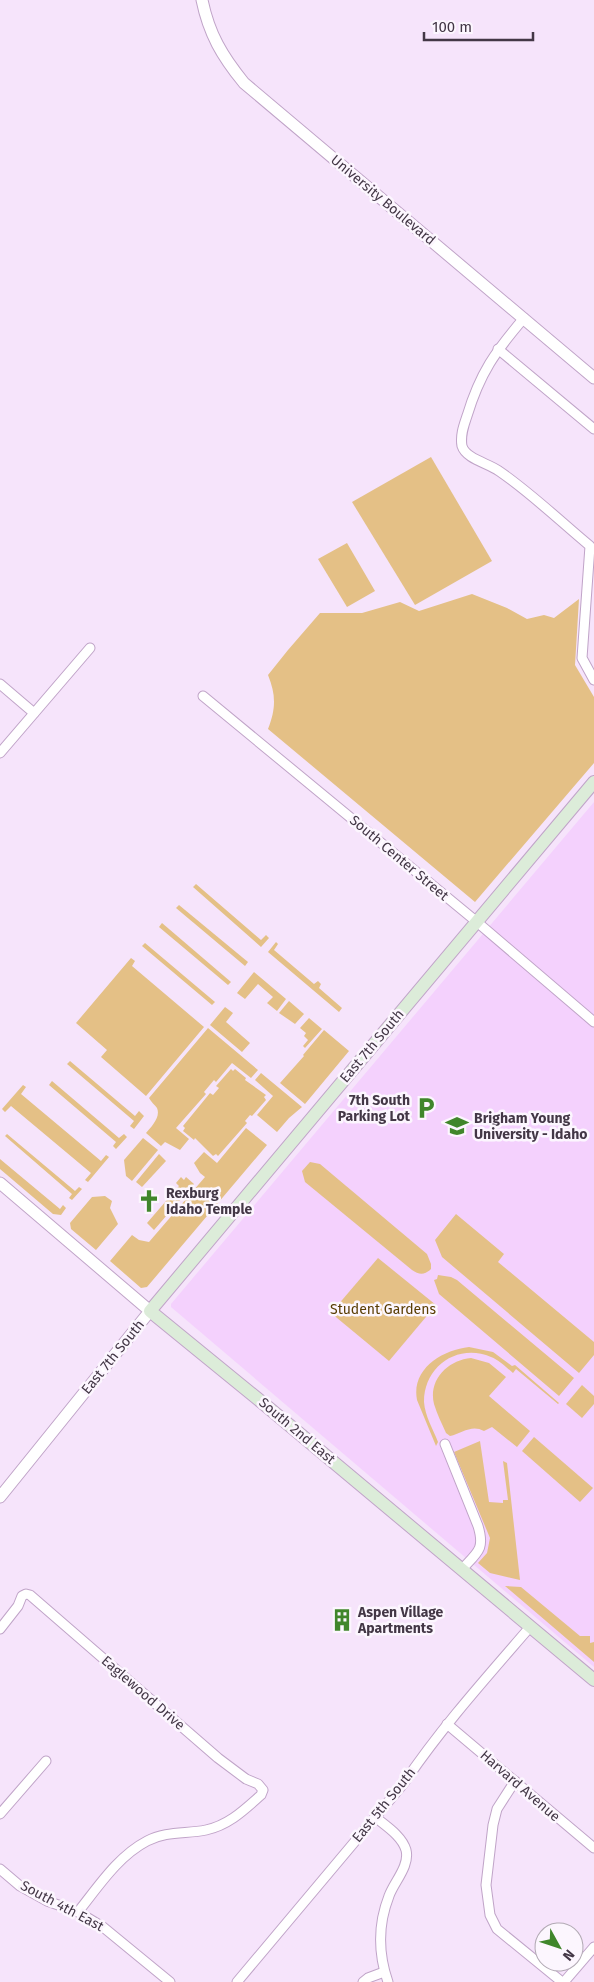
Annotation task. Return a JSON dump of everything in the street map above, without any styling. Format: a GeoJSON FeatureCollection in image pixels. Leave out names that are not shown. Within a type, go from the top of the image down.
{"type":"FeatureCollection","features":[{"type":"Feature","properties":{"kind":"main road","name":"East 7th South"},"geometry":{"type":"LineString","coordinates":[[150,1312],[359,1060],[594,782]]}},
{"type":"Feature","properties":{"kind":"main road","name":"South 2nd East"},"geometry":{"type":"LineString","coordinates":[[150,1312],[264,1404],[594,1680]]}},
{"type":"Feature","properties":{"kind":"street","name":"University Boulevard"},"geometry":{"type":"LineString","coordinates":[[202,0],[206,23],[216,43],[230,66],[244,83],[594,378]]}},
{"type":"Feature","properties":{"kind":"street"},"geometry":{"type":"LineString","coordinates":[[524,318],[498,349],[483,373],[473,395],[462,433],[462,447],[468,455],[498,470],[592,546],[582,658],[594,680]]}},
{"type":"Feature","properties":{"kind":"street"},"geometry":{"type":"LineString","coordinates":[[498,349],[594,429]]}},
{"type":"Feature","properties":{"kind":"street"},"geometry":{"type":"LineString","coordinates":[[0,754],[90,648]]}},
{"type":"Feature","properties":{"kind":"street"},"geometry":{"type":"LineString","coordinates":[[0,684],[34,713]]}},
{"type":"Feature","properties":{"kind":"street","name":"South Center Street"},"geometry":{"type":"LineString","coordinates":[[203,696],[477,922],[594,1022]]}},
{"type":"Feature","properties":{"kind":"street","name":"South 2nd East"},"geometry":{"type":"LineString","coordinates":[[0,1183],[150,1312]]}},
{"type":"Feature","properties":{"kind":"street","name":"East 7th South"},"geometry":{"type":"LineString","coordinates":[[0,1497],[150,1312]]}},
{"type":"Feature","properties":{"kind":"street"},"geometry":{"type":"LineString","coordinates":[[445,1444],[482,1540],[481,1547],[462,1569]]}},
{"type":"Feature","properties":{"kind":"street","name":"Eaglewood Drive"},"geometry":{"type":"LineString","coordinates":[[0,1629],[24,1595],[30,1595],[218,1758],[246,1779],[258,1784],[262,1791],[261,1795],[228,1822],[206,1830],[166,1834],[147,1841],[127,1854],[104,1878],[78,1912]]}},
{"type":"Feature","properties":{"kind":"street","name":"East 5th South"},"geometry":{"type":"LineString","coordinates":[[237,1982],[404,1783],[426,1750],[447,1724],[530,1627]]}},
{"type":"Feature","properties":{"kind":"street","name":"Harvard Avenue"},"geometry":{"type":"LineString","coordinates":[[447,1724],[594,1848]]}},
{"type":"Feature","properties":{"kind":"street"},"geometry":{"type":"LineString","coordinates":[[0,1814],[46,1761]]}},
{"type":"Feature","properties":{"kind":"street"},"geometry":{"type":"LineString","coordinates":[[515,1781],[497,1809],[493,1825],[486,1885],[490,1915],[497,1929],[563,1982],[594,1947]]}},
{"type":"Feature","properties":{"kind":"street"},"geometry":{"type":"LineString","coordinates":[[375,1817],[401,1840],[406,1852],[403,1869],[389,1895],[381,1926],[380,1944],[384,1972],[388,1982]]}},
{"type":"Feature","properties":{"kind":"street","name":"South 4th East"},"geometry":{"type":"LineString","coordinates":[[0,1869],[20,1886],[47,1901],[78,1912],[103,1927],[170,1982]]}},
{"type":"Feature","properties":{"kind":"street"},"geometry":{"type":"LineString","coordinates":[[363,1982],[384,1972]]}},
{"type":"Feature","properties":{"kind":"shaded area","name":"Brigham Young University - Idaho"},"geometry":{"type":"Polygon","coordinates":[[[594,802],[594,1667],[171,1307],[171,1304],[594,802]]]}},
{"type":"Feature","properties":{"kind":"green space"},"geometry":{"type":"Polygon","coordinates":[[[431,457],[492,561],[415,605],[352,502],[431,457]]]}},
{"type":"Feature","properties":{"kind":"green space"},"geometry":{"type":"Polygon","coordinates":[[[347,543],[375,591],[347,607],[318,559],[347,543]]]}},
{"type":"Feature","properties":{"kind":"green space"},"geometry":{"type":"Polygon","coordinates":[[[472,594],[507,608],[527,619],[544,615],[554,618],[579,599],[575,665],[594,697],[594,763],[475,902],[268,729],[273,715],[274,702],[268,675],[320,613],[362,613],[400,602],[419,611],[472,594]]]}},
{"type":"Feature","properties":{"kind":"green space"},"geometry":{"type":"Polygon","coordinates":[[[196,884],[261,940],[266,935],[269,938],[261,947],[193,887],[196,884]]]}},
{"type":"Feature","properties":{"kind":"green space"},"geometry":{"type":"Polygon","coordinates":[[[179,905],[248,962],[245,966],[176,908],[179,905]]]}},
{"type":"Feature","properties":{"kind":"green space"},"geometry":{"type":"Polygon","coordinates":[[[162,923],[231,982],[228,985],[159,927],[162,923]]]}},
{"type":"Feature","properties":{"kind":"green space"},"geometry":{"type":"Polygon","coordinates":[[[276,942],[278,944],[274,950],[314,984],[318,981],[321,984],[319,988],[342,1008],[339,1012],[268,952],[276,942]]]}},
{"type":"Feature","properties":{"kind":"green space"},"geometry":{"type":"Polygon","coordinates":[[[145,943],[215,1002],[212,1005],[142,946],[145,943]]]}},
{"type":"Feature","properties":{"kind":"green space"},"geometry":{"type":"Polygon","coordinates":[[[131,958],[135,961],[132,966],[204,1027],[146,1096],[101,1057],[107,1050],[76,1023],[131,958]]]}},
{"type":"Feature","properties":{"kind":"green space"},"geometry":{"type":"Polygon","coordinates":[[[254,972],[286,999],[277,1011],[267,1003],[273,997],[258,984],[245,999],[237,993],[254,972]]]}},
{"type":"Feature","properties":{"kind":"green space"},"geometry":{"type":"Polygon","coordinates":[[[289,1001],[304,1014],[295,1024],[279,1013],[289,1001]]]}},
{"type":"Feature","properties":{"kind":"green space"},"geometry":{"type":"Polygon","coordinates":[[[225,1007],[233,1013],[226,1022],[250,1043],[242,1052],[210,1025],[225,1007]]]}},
{"type":"Feature","properties":{"kind":"green space"},"geometry":{"type":"Polygon","coordinates":[[[309,1018],[322,1029],[305,1048],[303,1046],[308,1040],[304,1036],[306,1033],[300,1028],[309,1018]]]}},
{"type":"Feature","properties":{"kind":"green space"},"geometry":{"type":"Polygon","coordinates":[[[208,1028],[258,1070],[251,1078],[232,1063],[216,1082],[214,1080],[204,1092],[206,1094],[176,1128],[189,1139],[180,1150],[165,1142],[161,1146],[146,1133],[158,1115],[157,1108],[149,1098],[208,1028]]]}},
{"type":"Feature","properties":{"kind":"green space"},"geometry":{"type":"Polygon","coordinates":[[[324,1030],[349,1051],[305,1104],[280,1083],[324,1030]]]}},
{"type":"Feature","properties":{"kind":"green space"},"geometry":{"type":"Polygon","coordinates":[[[70,1061],[135,1116],[139,1111],[144,1116],[134,1129],[130,1126],[134,1121],[67,1064],[70,1061]]]}},
{"type":"Feature","properties":{"kind":"green space"},"geometry":{"type":"Polygon","coordinates":[[[231,1069],[233,1071],[235,1069],[246,1078],[245,1080],[266,1095],[264,1097],[266,1100],[252,1116],[250,1115],[245,1121],[247,1123],[218,1156],[216,1154],[213,1156],[195,1138],[194,1140],[183,1131],[185,1128],[183,1126],[210,1093],[213,1095],[219,1088],[216,1086],[231,1069]]]}},
{"type":"Feature","properties":{"kind":"green space"},"geometry":{"type":"Polygon","coordinates":[[[261,1073],[302,1107],[277,1132],[257,1115],[273,1096],[255,1080],[261,1073]]]}},
{"type":"Feature","properties":{"kind":"green space"},"geometry":{"type":"Polygon","coordinates":[[[52,1081],[119,1138],[124,1134],[127,1137],[116,1149],[113,1146],[116,1142],[49,1085],[52,1081]]]}},
{"type":"Feature","properties":{"kind":"green space"},"geometry":{"type":"Polygon","coordinates":[[[23,1085],[26,1087],[21,1094],[101,1161],[106,1155],[109,1157],[88,1182],[85,1180],[91,1173],[11,1106],[5,1112],[2,1109],[23,1085]]]}},
{"type":"Feature","properties":{"kind":"green space"},"geometry":{"type":"Polygon","coordinates":[[[246,1128],[267,1145],[147,1287],[141,1288],[110,1261],[132,1235],[139,1240],[149,1242],[205,1177],[194,1163],[204,1152],[217,1163],[246,1128]]]}},
{"type":"Feature","properties":{"kind":"green space"},"geometry":{"type":"Polygon","coordinates":[[[7,1134],[75,1191],[79,1187],[82,1189],[72,1200],[69,1198],[72,1194],[5,1136],[7,1134]]]}},
{"type":"Feature","properties":{"kind":"green space"},"geometry":{"type":"Polygon","coordinates":[[[143,1138],[158,1150],[132,1181],[126,1176],[124,1160],[143,1138]]]}},
{"type":"Feature","properties":{"kind":"green space"},"geometry":{"type":"Polygon","coordinates":[[[159,1154],[166,1161],[142,1187],[136,1182],[159,1154]]]}},
{"type":"Feature","properties":{"kind":"green space"},"geometry":{"type":"Polygon","coordinates":[[[0,1159],[60,1209],[63,1205],[66,1208],[61,1215],[53,1214],[0,1169],[0,1159]]]}},
{"type":"Feature","properties":{"kind":"green space"},"geometry":{"type":"Polygon","coordinates":[[[310,1162],[320,1164],[427,1254],[431,1269],[422,1274],[412,1270],[305,1182],[302,1171],[310,1162]]]}},
{"type":"Feature","properties":{"kind":"green space"},"geometry":{"type":"Polygon","coordinates":[[[181,1177],[184,1180],[186,1177],[194,1184],[154,1230],[147,1223],[179,1186],[176,1183],[181,1177]]]}},
{"type":"Feature","properties":{"kind":"green space"},"geometry":{"type":"Polygon","coordinates":[[[105,1196],[112,1201],[110,1208],[118,1224],[96,1250],[71,1229],[70,1223],[92,1197],[105,1196]]]}},
{"type":"Feature","properties":{"kind":"green space"},"geometry":{"type":"Polygon","coordinates":[[[456,1214],[504,1254],[498,1262],[594,1342],[594,1355],[579,1373],[442,1257],[435,1240],[456,1214]]]}},
{"type":"Feature","properties":{"kind":"green space","name":"Student Gardens"},"geometry":{"type":"Polygon","coordinates":[[[378,1258],[436,1305],[389,1361],[331,1313],[378,1258]]]}},
{"type":"Feature","properties":{"kind":"green space"},"geometry":{"type":"Polygon","coordinates":[[[438,1275],[457,1280],[574,1378],[559,1396],[439,1294],[434,1280],[437,1279],[438,1275]]]}},
{"type":"Feature","properties":{"kind":"green space"},"geometry":{"type":"Polygon","coordinates":[[[469,1347],[493,1352],[512,1366],[515,1365],[559,1403],[516,1369],[513,1373],[494,1358],[479,1353],[455,1356],[436,1368],[426,1389],[424,1402],[438,1442],[436,1446],[417,1400],[416,1389],[419,1379],[424,1370],[439,1357],[449,1352],[469,1347]]]}},
{"type":"Feature","properties":{"kind":"green space"},"geometry":{"type":"Polygon","coordinates":[[[471,1358],[489,1363],[506,1377],[489,1396],[530,1431],[517,1447],[492,1427],[484,1431],[475,1428],[450,1436],[446,1433],[434,1404],[434,1387],[437,1379],[448,1367],[471,1358]]]}},
{"type":"Feature","properties":{"kind":"green space"},"geometry":{"type":"Polygon","coordinates":[[[582,1385],[594,1396],[594,1404],[582,1418],[566,1404],[582,1385]]]}},
{"type":"Feature","properties":{"kind":"green space"},"geometry":{"type":"Polygon","coordinates":[[[534,1437],[593,1488],[580,1502],[522,1451],[534,1437]]]}},
{"type":"Feature","properties":{"kind":"green space"},"geometry":{"type":"Polygon","coordinates":[[[480,1441],[489,1502],[503,1503],[503,1500],[508,1500],[503,1461],[507,1463],[520,1580],[490,1573],[478,1563],[487,1553],[490,1538],[454,1452],[480,1441]]]}},
{"type":"Feature","properties":{"kind":"green space"},"geometry":{"type":"Polygon","coordinates":[[[505,1586],[521,1587],[580,1636],[590,1636],[590,1643],[594,1642],[594,1662],[505,1586]]]}},
{"type":"Feature","properties":{"kind":"place","name":"7th South Parking Lot"},"geometry":{"type":"Point","coordinates":[426,1108]}},
{"type":"Feature","properties":{"kind":"place","name":"Brigham Young University - Idaho"},"geometry":{"type":"Point","coordinates":[457,1126]}},
{"type":"Feature","properties":{"kind":"place","name":"Rexburg Idaho Temple"},"geometry":{"type":"Point","coordinates":[149,1201]}},
{"type":"Feature","properties":{"kind":"place","name":"Aspen Village Apartments"},"geometry":{"type":"Point","coordinates":[342,1620]}}]}
